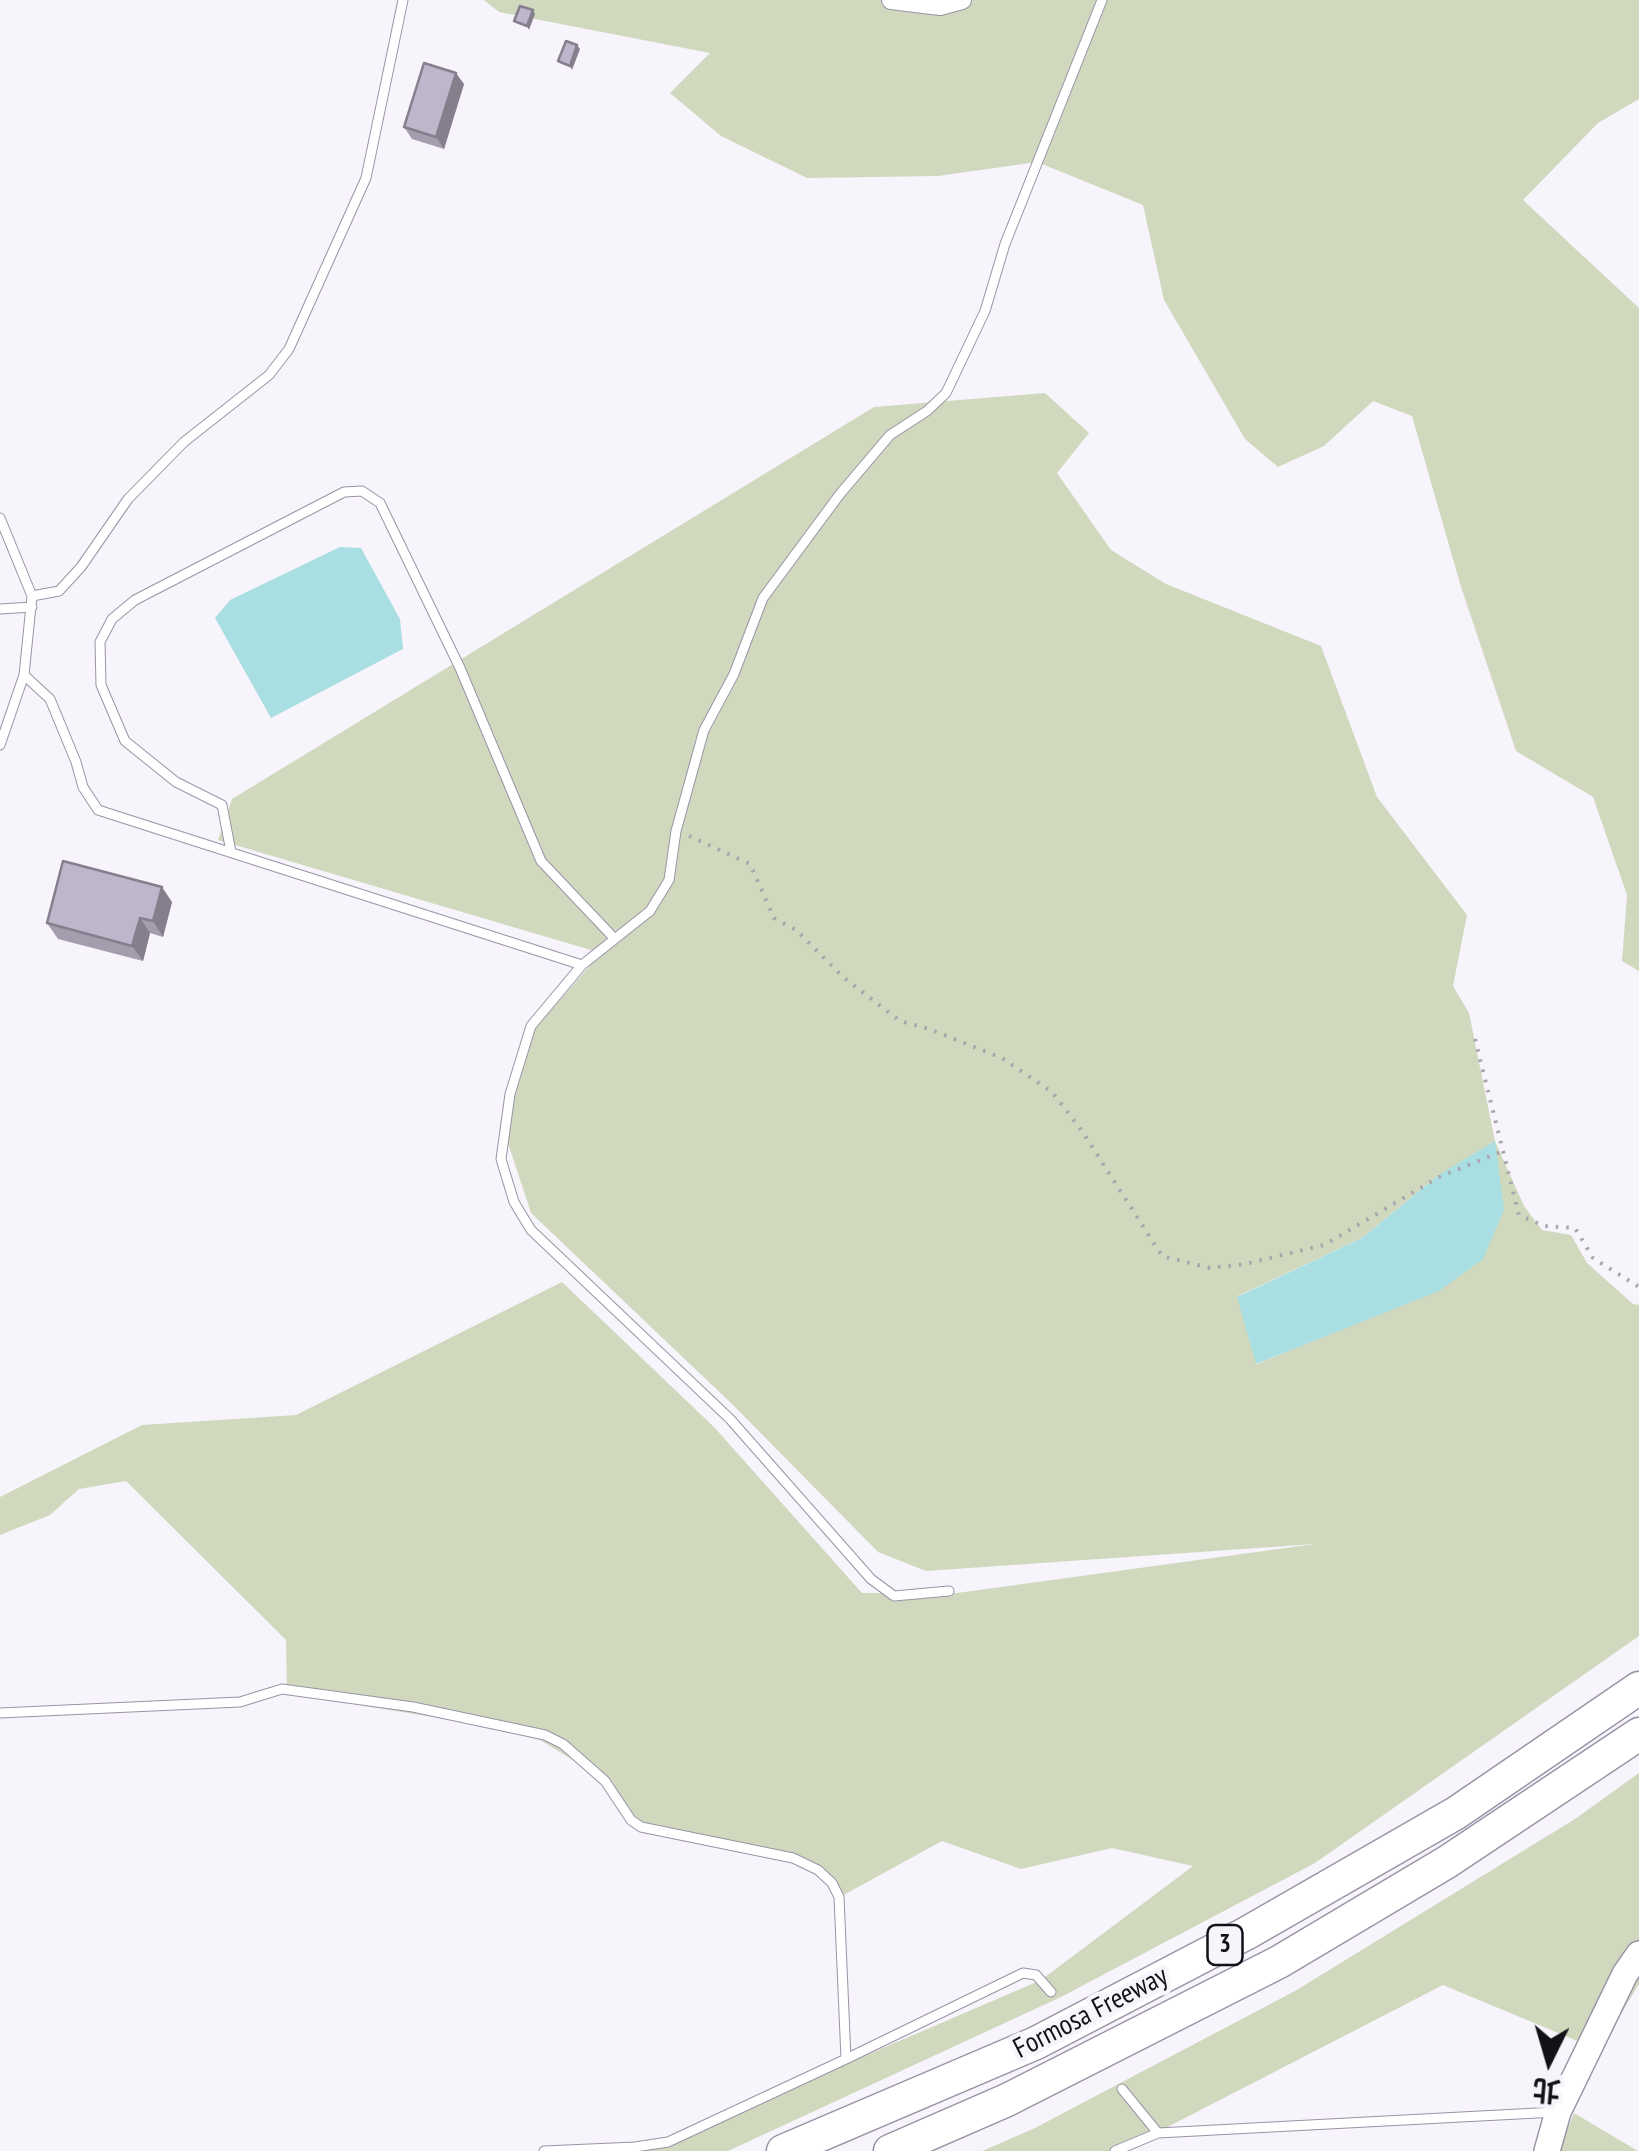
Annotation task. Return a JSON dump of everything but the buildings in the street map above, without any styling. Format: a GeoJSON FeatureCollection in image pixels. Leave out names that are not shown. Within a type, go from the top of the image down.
{"type":"FeatureCollection","features":[{"type":"Feature","properties":{"kind":"highway","name":"Formosa Freeway"},"geometry":{"type":"LineString","coordinates":[[783,2151],[1036,2043],[1247,1933],[1456,1813],[1639,1688]]}},
{"type":"Feature","properties":{"kind":"highway","name":"Formosa Freeway"},"geometry":{"type":"LineString","coordinates":[[890,2151],[1007,2100],[1279,1962],[1447,1862],[1639,1734]]}},
{"type":"Feature","properties":{"kind":"main road"},"geometry":{"type":"LineString","coordinates":[[1547,2151],[1558,2112],[1624,1974],[1639,1954]]}},
{"type":"Feature","properties":{"kind":"street"},"geometry":{"type":"LineString","coordinates":[[891,0],[940,6],[962,0]]}},
{"type":"Feature","properties":{"kind":"lane"},"geometry":{"type":"LineString","coordinates":[[0,609],[59,591],[82,567],[128,499],[184,442],[269,374],[289,350],[366,178],[402,0]]}},
{"type":"Feature","properties":{"kind":"lane"},"geometry":{"type":"LineString","coordinates":[[949,1591],[894,1596],[872,1579],[730,1419],[531,1230],[514,1202],[501,1159],[510,1094],[531,1026],[582,965],[650,911],[669,880],[676,830],[704,730],[734,674],[763,598],[840,494],[890,436],[946,393],[985,311],[1005,244],[1102,0]]}},
{"type":"Feature","properties":{"kind":"lane"},"geometry":{"type":"LineString","coordinates":[[230,852],[222,806],[176,782],[125,741],[101,686],[100,642],[112,618],[135,600],[344,492],[362,491],[380,503],[460,668],[541,861],[613,937]]}},
{"type":"Feature","properties":{"kind":"lane"},"geometry":{"type":"LineString","coordinates":[[0,518],[32,602],[24,675],[0,745]]}},
{"type":"Feature","properties":{"kind":"lane"},"geometry":{"type":"LineString","coordinates":[[24,675],[50,699],[83,787],[98,810],[582,965]]}},
{"type":"Feature","properties":{"kind":"lane"},"geometry":{"type":"LineString","coordinates":[[0,1713],[240,1702],[282,1689],[413,1707],[544,1735],[562,1744],[605,1781],[631,1820],[641,1827],[793,1858],[818,1870],[832,1883],[839,1897],[846,2059]]}},
{"type":"Feature","properties":{"kind":"lane"},"geometry":{"type":"LineString","coordinates":[[544,2151],[668,2142],[1023,1973],[1036,1975],[1051,1992]]}},
{"type":"Feature","properties":{"kind":"lane"},"geometry":{"type":"LineString","coordinates":[[1122,2089],[1158,2132]]}},
{"type":"Feature","properties":{"kind":"lane"},"geometry":{"type":"LineString","coordinates":[[1115,2151],[1158,2132],[1558,2112]]}},
{"type":"Feature","properties":{"kind":"path"},"geometry":{"type":"LineString","coordinates":[[676,830],[750,864],[774,918],[796,930],[843,977],[900,1021],[1002,1058],[1052,1092],[1162,1256],[1210,1268],[1245,1264],[1324,1245],[1440,1177],[1503,1151]]}},
{"type":"Feature","properties":{"kind":"path"},"geometry":{"type":"LineString","coordinates":[[1475,1040],[1519,1215],[1544,1226],[1574,1228],[1592,1258],[1639,1287]]}},
{"type":"Feature","properties":{"kind":"green space"},"geometry":{"type":"Polygon","coordinates":[[[484,0],[1639,0],[1639,99],[1598,123],[1523,200],[1639,308],[1639,971],[1622,961],[1627,895],[1593,797],[1516,751],[1461,587],[1412,416],[1373,401],[1324,446],[1278,467],[1245,439],[1164,300],[1143,205],[1037,162],[938,176],[807,178],[721,136],[670,93],[710,53],[499,12],[484,0]]]}},
{"type":"Feature","properties":{"kind":"green space"},"geometry":{"type":"Polygon","coordinates":[[[1045,393],[1089,433],[1057,473],[1111,550],[1166,584],[1321,646],[1377,797],[1467,915],[1453,986],[1469,1013],[1495,1141],[1524,1206],[1542,1230],[1571,1235],[1587,1263],[1639,1305],[1639,1636],[1315,1863],[1061,1997],[728,2151],[644,2151],[1041,1980],[1193,1866],[1112,1848],[1021,1869],[942,1841],[840,1897],[827,1877],[803,1862],[642,1829],[588,1769],[540,1740],[493,1727],[287,1693],[286,1640],[126,1481],[79,1489],[50,1515],[0,1535],[0,1497],[142,1425],[296,1415],[562,1282],[714,1427],[862,1593],[957,1593],[1315,1544],[926,1571],[878,1552],[732,1404],[531,1213],[504,1131],[527,1038],[601,953],[218,840],[232,799],[874,407],[1045,393]],[[1440,1174],[1362,1238],[1238,1296],[1257,1364],[1373,1316],[1440,1174]]]}},
{"type":"Feature","properties":{"kind":"green space"},"geometry":{"type":"Polygon","coordinates":[[[1639,1773],[1639,1984],[1599,2050],[1443,1985],[1121,2151],[982,2151],[1033,2129],[1295,1991],[1575,1819],[1639,1773]]]}},
{"type":"Feature","properties":{"kind":"green space"},"geometry":{"type":"Polygon","coordinates":[[[1574,2113],[1638,2151],[1558,2151],[1574,2113]]]}},
{"type":"Feature","properties":{"kind":"water"},"geometry":{"type":"Polygon","coordinates":[[[340,547],[361,548],[400,619],[403,649],[271,718],[215,618],[230,600],[340,547]]]}},
{"type":"Feature","properties":{"kind":"water"},"geometry":{"type":"Polygon","coordinates":[[[1495,1141],[1504,1210],[1483,1259],[1439,1291],[1256,1364],[1237,1297],[1362,1238],[1440,1174],[1495,1141]]]}}]}
